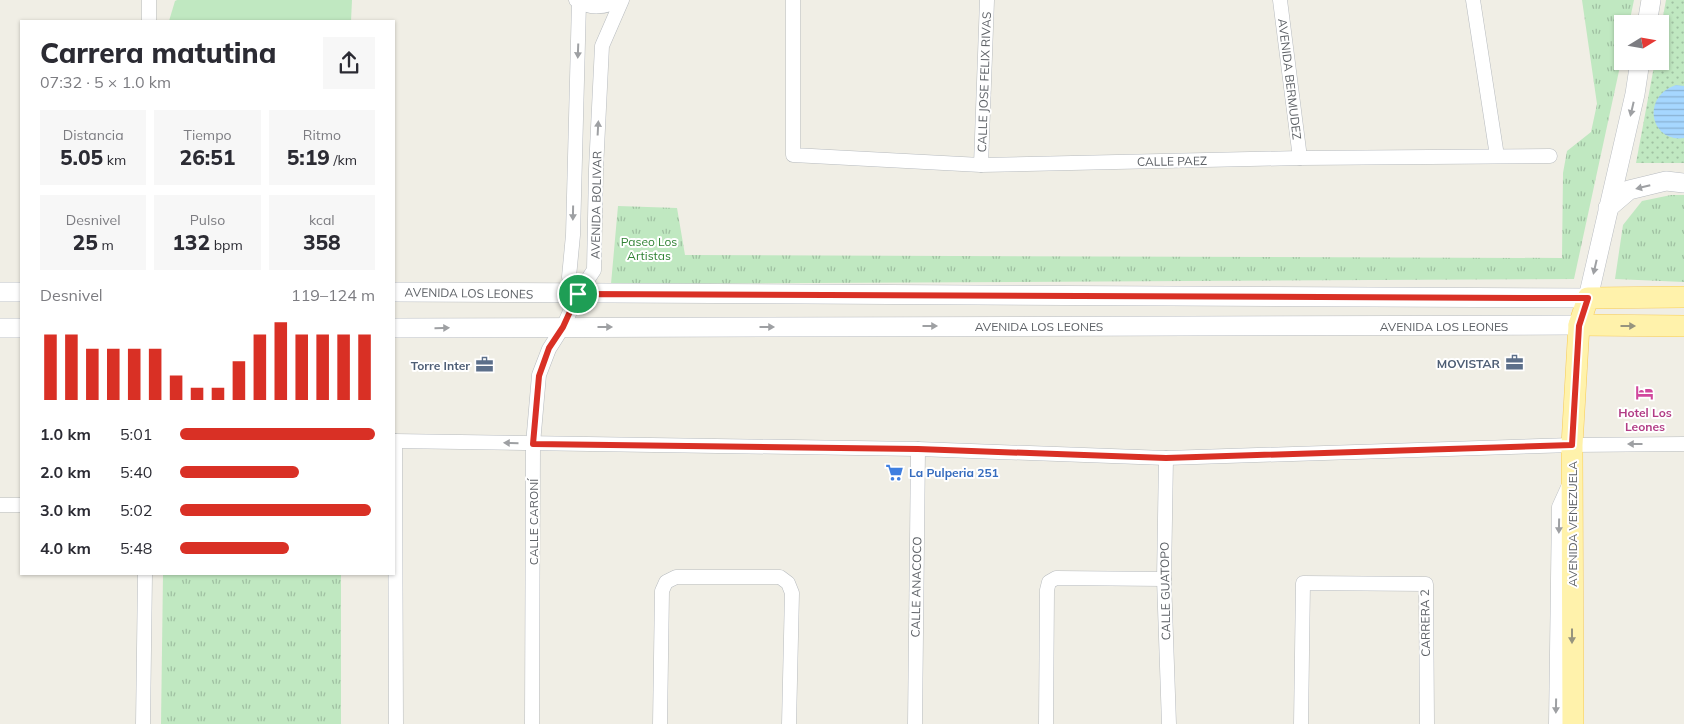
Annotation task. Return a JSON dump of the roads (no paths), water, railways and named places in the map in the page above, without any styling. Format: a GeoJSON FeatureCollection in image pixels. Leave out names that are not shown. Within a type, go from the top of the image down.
{"type":"FeatureCollection","features":[{"type":"Feature","properties":{"kind":"main road","name":"AVENIDA LOS LEONES"},"geometry":{"type":"LineString","coordinates":[[1588,298],[1684,296]]}},
{"type":"Feature","properties":{"kind":"main road","name":"AVENIDA VENEZUELA"},"geometry":{"type":"LineString","coordinates":[[1572,724],[1572,445],[1579,326],[1588,298]]}},
{"type":"Feature","properties":{"kind":"main road","name":"AVENIDA LOS LEONES"},"geometry":{"type":"LineString","coordinates":[[1579,326],[1684,326]]}},
{"type":"Feature","properties":{"kind":"street"},"geometry":{"type":"LineString","coordinates":[[149,0],[149,20]]}},
{"type":"Feature","properties":{"kind":"street","name":"AVENIDA BOLIVAR"},"geometry":{"type":"LineString","coordinates":[[620,0],[602,46],[596,169],[594,270],[578,294],[569,277],[572,236],[577,1],[590,6],[602,7],[620,0]]}},
{"type":"Feature","properties":{"kind":"street","name":"CALLE PAEZ"},"geometry":{"type":"LineString","coordinates":[[793,0],[794,155],[981,165],[1300,158],[1550,156]]}},
{"type":"Feature","properties":{"kind":"street","name":"CALLE JOSE FELIX RIVAS"},"geometry":{"type":"LineString","coordinates":[[981,165],[987,0]]}},
{"type":"Feature","properties":{"kind":"street","name":"AVENIDA BERMUDEZ"},"geometry":{"type":"LineString","coordinates":[[1280,0],[1300,158]]}},
{"type":"Feature","properties":{"kind":"street"},"geometry":{"type":"LineString","coordinates":[[1473,0],[1497,156]]}},
{"type":"Feature","properties":{"kind":"street"},"geometry":{"type":"LineString","coordinates":[[1648,15],[1651,0]]}},
{"type":"Feature","properties":{"kind":"street","name":"AVENIDA VENEZUELA"},"geometry":{"type":"LineString","coordinates":[[1588,298],[1635,94],[1639,70]]}},
{"type":"Feature","properties":{"kind":"street"},"geometry":{"type":"LineString","coordinates":[[1608,208],[1628,190],[1666,181],[1684,183]]}},
{"type":"Feature","properties":{"kind":"street"},"geometry":{"type":"LineString","coordinates":[[0,292],[20,292]]}},
{"type":"Feature","properties":{"kind":"street","name":"AVENIDA LOS LEONES"},"geometry":{"type":"LineString","coordinates":[[395,292],[1588,298]]}},
{"type":"Feature","properties":{"kind":"street","name":"CALLE CARONÍ"},"geometry":{"type":"LineString","coordinates":[[532,724],[533,444],[539,376],[549,348],[563,327],[578,294]]}},
{"type":"Feature","properties":{"kind":"street","name":"AVENIDA LOS LEONES"},"geometry":{"type":"LineString","coordinates":[[395,328],[1579,326]]}},
{"type":"Feature","properties":{"kind":"street"},"geometry":{"type":"LineString","coordinates":[[0,328],[20,328]]}},
{"type":"Feature","properties":{"kind":"street"},"geometry":{"type":"LineString","coordinates":[[395,441],[918,449],[1166,458],[1572,445],[1684,444]]}},
{"type":"Feature","properties":{"kind":"street","name":"CALLE ANACOCO"},"geometry":{"type":"LineString","coordinates":[[915,724],[918,449]]}},
{"type":"Feature","properties":{"kind":"street","name":"CALLE GUATOPO"},"geometry":{"type":"LineString","coordinates":[[1166,458],[1164,579],[1168,724]]}},
{"type":"Feature","properties":{"kind":"street"},"geometry":{"type":"LineString","coordinates":[[1556,724],[1559,507],[1571,480]]}},
{"type":"Feature","properties":{"kind":"street"},"geometry":{"type":"LineString","coordinates":[[0,505],[20,505]]}},
{"type":"Feature","properties":{"kind":"street"},"geometry":{"type":"LineString","coordinates":[[143,724],[145,575]]}},
{"type":"Feature","properties":{"kind":"street"},"geometry":{"type":"LineString","coordinates":[[395,575],[396,724]]}},
{"type":"Feature","properties":{"kind":"street"},"geometry":{"type":"LineString","coordinates":[[660,724],[662,591],[666,582],[676,577],[780,577],[788,583],[792,593],[789,724]]}},
{"type":"Feature","properties":{"kind":"street"},"geometry":{"type":"LineString","coordinates":[[1046,724],[1047,590],[1049,582],[1056,578],[1164,579]]}},
{"type":"Feature","properties":{"kind":"street","name":"CARRERA 2"},"geometry":{"type":"LineString","coordinates":[[1301,724],[1303,583],[1426,584],[1426,724]]}},
{"type":"Feature","properties":{"kind":"water"},"geometry":{"type":"Polygon","coordinates":[[[1676,85],[1684,86],[1684,138],[1673,138],[1664,134],[1657,127],[1654,118],[1654,108],[1657,99],[1665,91],[1676,85]]]}},
{"type":"Feature","properties":{"kind":"place","name":"MOVISTAR"},"geometry":{"type":"Point","coordinates":[1514,363]}},
{"type":"Feature","properties":{"kind":"place","name":"Torre Inter"},"geometry":{"type":"Point","coordinates":[484,365]}},
{"type":"Feature","properties":{"kind":"place","name":"Hotel Los Leones"},"geometry":{"type":"Point","coordinates":[1645,393]}},
{"type":"Feature","properties":{"kind":"place","name":"La Pulperia 251"},"geometry":{"type":"Point","coordinates":[895,472]}},
{"type":"Feature","properties":{"kind":"park label","name":"Paseo Los Artistas"},"geometry":{"type":"Point","coordinates":[649,248]}}]}
